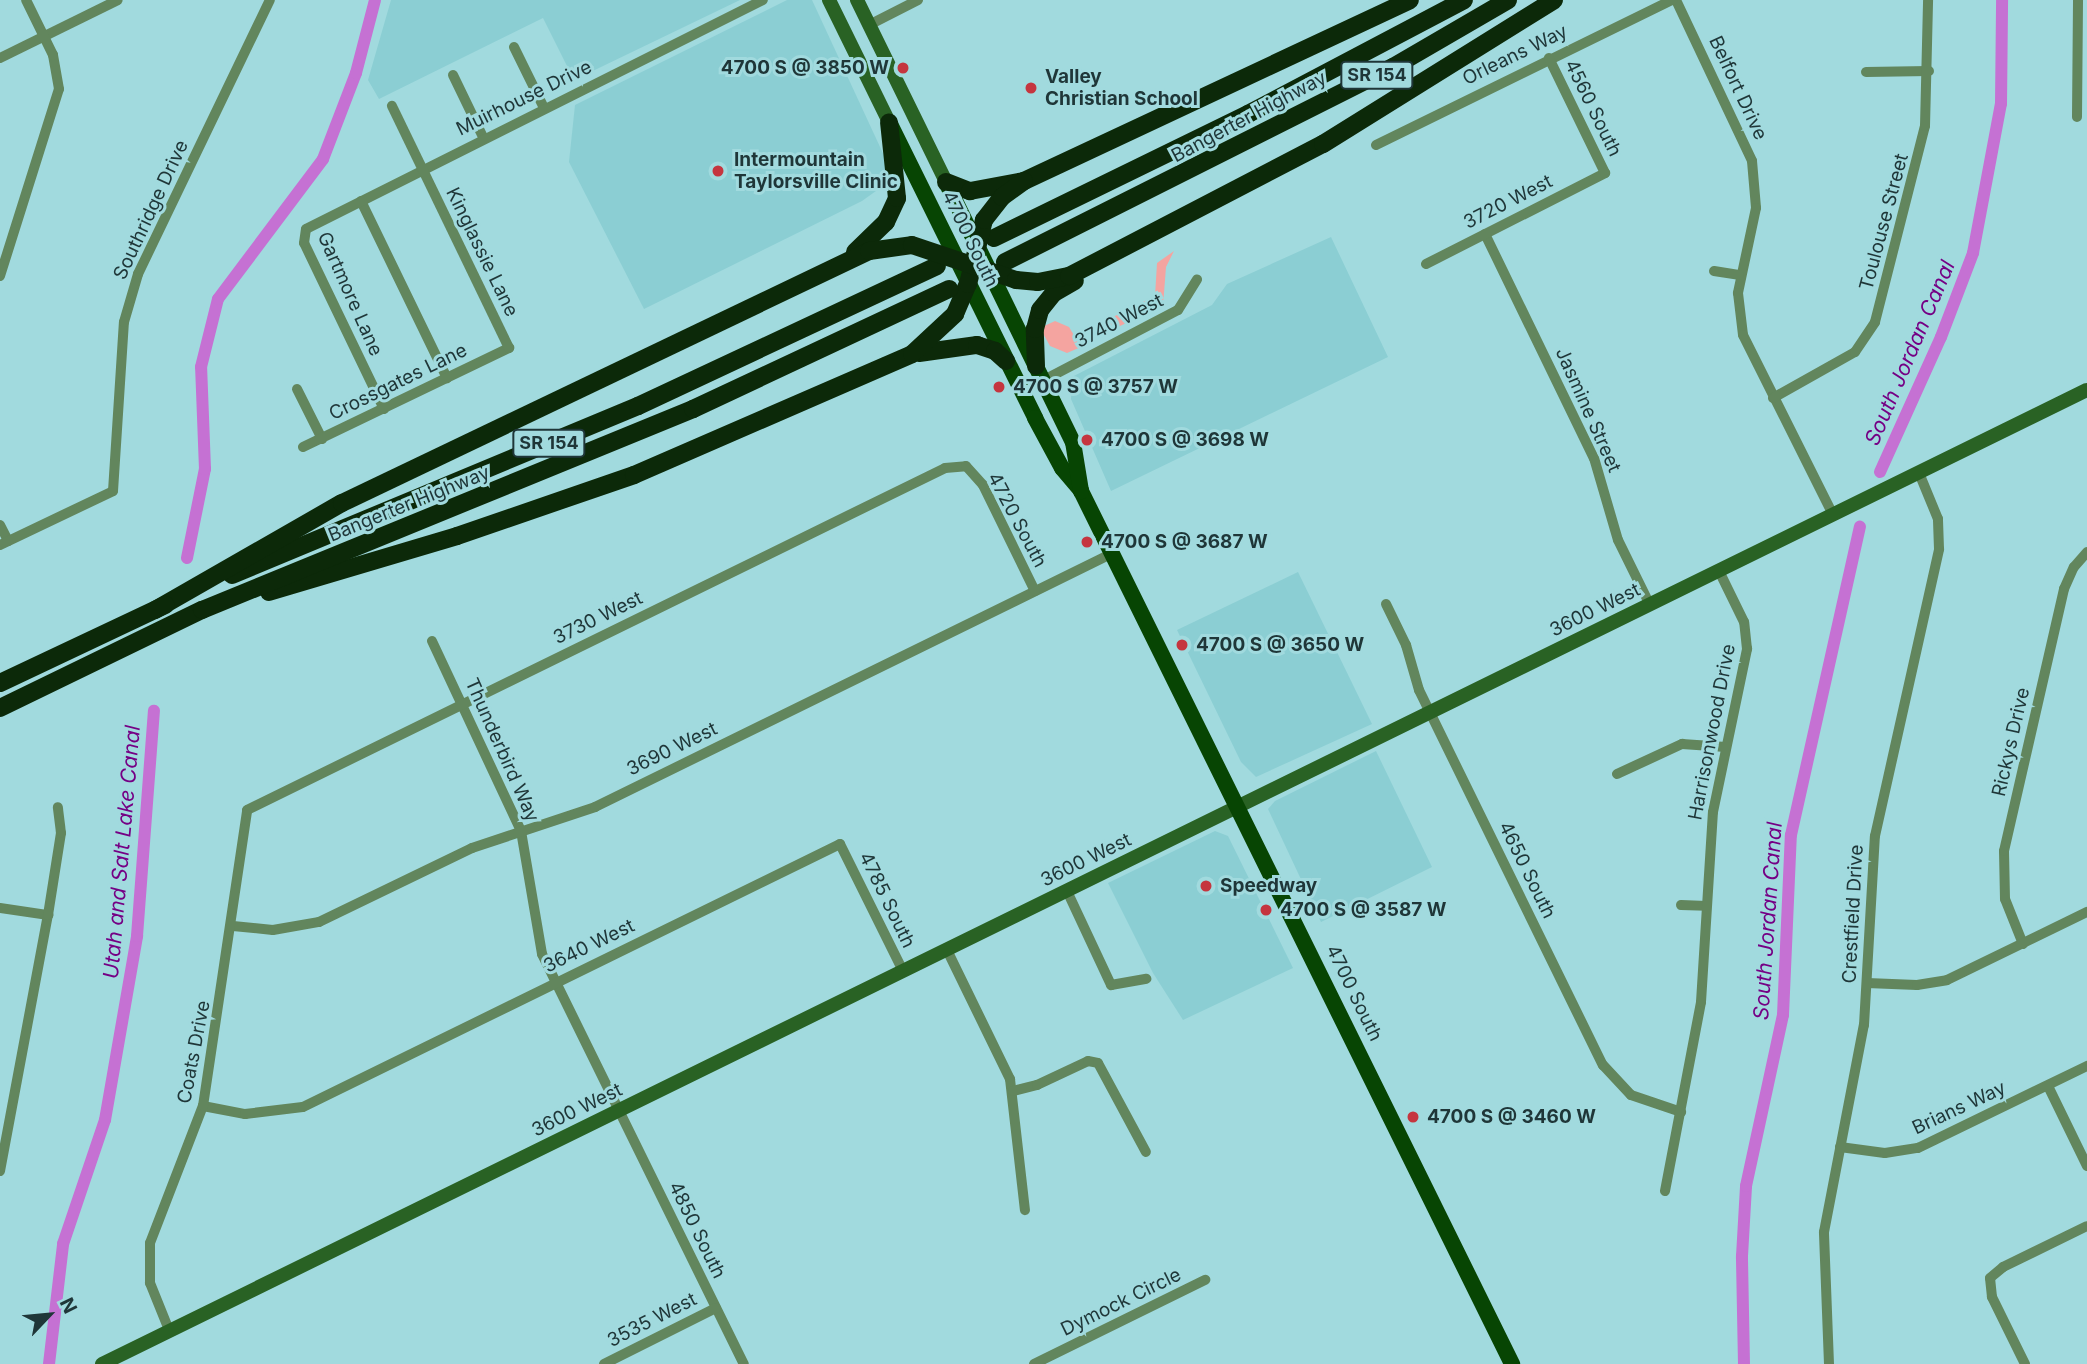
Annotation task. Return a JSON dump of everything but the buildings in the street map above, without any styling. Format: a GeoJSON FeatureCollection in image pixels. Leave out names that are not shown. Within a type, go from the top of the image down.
{"type":"FeatureCollection","features":[{"type":"Feature","properties":{"kind":"highway"},"geometry":{"type":"LineString","coordinates":[[902,359],[948,324],[968,284],[975,241],[995,204],[1024,181],[1410,0]]}},
{"type":"Feature","properties":{"kind":"highway","name":"Bangerter Highway"},"geometry":{"type":"LineString","coordinates":[[994,238],[1248,114],[1464,0]]}},
{"type":"Feature","properties":{"kind":"highway","name":"Bangerter Highway"},"geometry":{"type":"LineString","coordinates":[[997,266],[1393,67],[1508,0]]}},
{"type":"Feature","properties":{"kind":"highway"},"geometry":{"type":"LineString","coordinates":[[155,610],[342,503],[835,266],[901,244],[972,263],[997,266],[1016,280],[1049,281],[1106,258],[1334,138],[1554,0]]}},
{"type":"Feature","properties":{"kind":"highway"},"geometry":{"type":"LineString","coordinates":[[835,266],[871,239],[894,207],[897,189],[889,122]]}},
{"type":"Feature","properties":{"kind":"highway"},"geometry":{"type":"LineString","coordinates":[[946,181],[970,191],[1024,181]]}},
{"type":"Feature","properties":{"kind":"highway"},"geometry":{"type":"LineString","coordinates":[[1040,373],[1035,322],[1043,304],[1106,258]]}},
{"type":"Feature","properties":{"kind":"highway","name":"Bangerter Highway"},"geometry":{"type":"LineString","coordinates":[[0,683],[155,610],[638,406],[937,266]]}},
{"type":"Feature","properties":{"kind":"highway","name":"Bangerter Highway"},"geometry":{"type":"LineString","coordinates":[[0,708],[202,610],[693,409],[948,289]]}},
{"type":"Feature","properties":{"kind":"highway"},"geometry":{"type":"LineString","coordinates":[[202,610],[387,558],[634,475],[902,359],[945,348],[977,345],[995,351],[1006,361]]}},
{"type":"Feature","properties":{"kind":"main road","name":"4700 South"},"geometry":{"type":"LineString","coordinates":[[889,122],[1006,361],[1057,459],[1081,491],[1235,808],[1247,822],[1512,1364]]}},
{"type":"Feature","properties":{"kind":"main road","name":"4700 South"},"geometry":{"type":"LineString","coordinates":[[946,181],[975,241],[997,266],[1040,373],[1077,454],[1081,491]]}},
{"type":"Feature","properties":{"kind":"street"},"geometry":{"type":"LineString","coordinates":[[0,276],[4,243],[59,89],[59,74],[26,0]]}},
{"type":"Feature","properties":{"kind":"street"},"geometry":{"type":"LineString","coordinates":[[0,58],[118,0]]}},
{"type":"Feature","properties":{"kind":"street","name":"Southridge Drive"},"geometry":{"type":"LineString","coordinates":[[4,543],[113,491],[124,322],[138,274],[270,0]]}},
{"type":"Feature","properties":{"kind":"street","name":"Muirhouse Drive"},"geometry":{"type":"LineString","coordinates":[[303,232],[424,171],[483,137],[763,0]]}},
{"type":"Feature","properties":{"kind":"street","name":"4700 South"},"geometry":{"type":"LineString","coordinates":[[829,0],[889,122]]}},
{"type":"Feature","properties":{"kind":"street","name":"4700 South"},"geometry":{"type":"LineString","coordinates":[[857,0],[946,181]]}},
{"type":"Feature","properties":{"kind":"street"},"geometry":{"type":"LineString","coordinates":[[869,25],[918,0]]}},
{"type":"Feature","properties":{"kind":"street","name":"Orleans Way"},"geometry":{"type":"LineString","coordinates":[[1376,145],[1549,58],[1674,0]]}},
{"type":"Feature","properties":{"kind":"street","name":"Belfort Drive"},"geometry":{"type":"LineString","coordinates":[[1674,0],[1752,161],[1756,208],[1740,275],[1741,325],[1773,398],[1833,515]]}},
{"type":"Feature","properties":{"kind":"street","name":"Toulouse Street"},"geometry":{"type":"LineString","coordinates":[[1773,398],[1849,357],[1872,329],[1920,153],[1929,71],[1928,0]]}},
{"type":"Feature","properties":{"kind":"street"},"geometry":{"type":"LineString","coordinates":[[2077,117],[2078,0]]}},
{"type":"Feature","properties":{"kind":"street"},"geometry":{"type":"LineString","coordinates":[[514,47],[544,108]]}},
{"type":"Feature","properties":{"kind":"street","name":"4560 South"},"geometry":{"type":"LineString","coordinates":[[1549,58],[1605,173]]}},
{"type":"Feature","properties":{"kind":"street"},"geometry":{"type":"LineString","coordinates":[[1866,72],[1929,71]]}},
{"type":"Feature","properties":{"kind":"street"},"geometry":{"type":"LineString","coordinates":[[453,75],[483,137]]}},
{"type":"Feature","properties":{"kind":"street","name":"Kinglassie Lane"},"geometry":{"type":"LineString","coordinates":[[392,106],[509,348]]}},
{"type":"Feature","properties":{"kind":"street","name":"3720 West"},"geometry":{"type":"LineString","coordinates":[[1426,264],[1605,173]]}},
{"type":"Feature","properties":{"kind":"street"},"geometry":{"type":"LineString","coordinates":[[361,201],[447,378]]}},
{"type":"Feature","properties":{"kind":"street","name":"Gartmore Lane"},"geometry":{"type":"LineString","coordinates":[[303,232],[304,243],[384,409]]}},
{"type":"Feature","properties":{"kind":"street","name":"Jasmine Street"},"geometry":{"type":"LineString","coordinates":[[1485,233],[1594,458],[1618,541],[1650,605]]}},
{"type":"Feature","properties":{"kind":"street"},"geometry":{"type":"LineString","coordinates":[[1714,271],[1740,275]]}},
{"type":"Feature","properties":{"kind":"street","name":"3740 West"},"geometry":{"type":"LineString","coordinates":[[1040,373],[1178,310],[1189,299],[1197,280]]}},
{"type":"Feature","properties":{"kind":"street","name":"Crossgates Lane"},"geometry":{"type":"LineString","coordinates":[[303,447],[509,348]]}},
{"type":"Feature","properties":{"kind":"street"},"geometry":{"type":"LineString","coordinates":[[297,389],[322,439]]}},
{"type":"Feature","properties":{"kind":"street","name":"3600 West"},"geometry":{"type":"LineString","coordinates":[[111,1362],[169,1330],[2087,390]]}},
{"type":"Feature","properties":{"kind":"street","name":"4720 South"},"geometry":{"type":"LineString","coordinates":[[966,466],[983,485],[1035,591]]}},
{"type":"Feature","properties":{"kind":"street","name":"3730 West"},"geometry":{"type":"LineString","coordinates":[[247,810],[945,468],[966,466]]}},
{"type":"Feature","properties":{"kind":"street","name":"Crestfield Drive"},"geometry":{"type":"LineString","coordinates":[[1829,1364],[1823,1246],[1864,1025],[1878,816],[1939,549],[1938,519],[1919,473]]}},
{"type":"Feature","properties":{"kind":"street"},"geometry":{"type":"LineString","coordinates":[[0,525],[4,543]]}},
{"type":"Feature","properties":{"kind":"street","name":"Rickys Drive"},"geometry":{"type":"LineString","coordinates":[[2023,944],[2005,899],[2004,851],[2064,589],[2074,567],[2087,552]]}},
{"type":"Feature","properties":{"kind":"street","name":"3690 West"},"geometry":{"type":"LineString","coordinates":[[233,926],[273,930],[319,922],[456,855],[595,807],[1111,554]]}},
{"type":"Feature","properties":{"kind":"street","name":"Harrisonwood Drive"},"geometry":{"type":"LineString","coordinates":[[1665,1191],[1701,1002],[1712,820],[1747,640],[1740,613],[1719,571]]}},
{"type":"Feature","properties":{"kind":"street","name":"4650 South"},"geometry":{"type":"LineString","coordinates":[[1386,604],[1430,713],[1608,1074],[1640,1100],[1681,1112]]}},
{"type":"Feature","properties":{"kind":"street","name":"Thunderbird Way"},"geometry":{"type":"LineString","coordinates":[[432,641],[521,831],[535,926],[542,954],[620,1111]]}},
{"type":"Feature","properties":{"kind":"street"},"geometry":{"type":"LineString","coordinates":[[1617,774],[1689,742],[1726,747]]}},
{"type":"Feature","properties":{"kind":"street"},"geometry":{"type":"LineString","coordinates":[[0,1171],[48,915],[61,833],[58,807]]}},
{"type":"Feature","properties":{"kind":"street","name":"Coats Drive"},"geometry":{"type":"LineString","coordinates":[[169,1330],[150,1283],[150,1243],[203,1106],[233,926],[247,810]]}},
{"type":"Feature","properties":{"kind":"street","name":"3640 West"},"geometry":{"type":"LineString","coordinates":[[203,1106],[245,1114],[285,1112],[355,1081],[840,844]]}},
{"type":"Feature","properties":{"kind":"street","name":"4785 South"},"geometry":{"type":"LineString","coordinates":[[840,844],[903,971]]}},
{"type":"Feature","properties":{"kind":"street"},"geometry":{"type":"LineString","coordinates":[[1068,891],[1111,985],[1146,979]]}},
{"type":"Feature","properties":{"kind":"street"},"geometry":{"type":"LineString","coordinates":[[1681,905],[1706,906]]}},
{"type":"Feature","properties":{"kind":"street"},"geometry":{"type":"LineString","coordinates":[[0,908],[48,915]]}},
{"type":"Feature","properties":{"kind":"street"},"geometry":{"type":"LineString","coordinates":[[1867,983],[1938,982],[2087,912]]}},
{"type":"Feature","properties":{"kind":"street"},"geometry":{"type":"LineString","coordinates":[[947,950],[1013,1091],[1025,1210]]}},
{"type":"Feature","properties":{"kind":"street"},"geometry":{"type":"LineString","coordinates":[[1013,1091],[1037,1085],[1088,1061],[1098,1063],[1146,1152]]}},
{"type":"Feature","properties":{"kind":"street","name":"Brians Way"},"geometry":{"type":"LineString","coordinates":[[1840,1146],[1885,1153],[1918,1148],[2087,1066]]}},
{"type":"Feature","properties":{"kind":"street"},"geometry":{"type":"LineString","coordinates":[[2048,1086],[2087,1166]]}},
{"type":"Feature","properties":{"kind":"street","name":"4850 South"},"geometry":{"type":"LineString","coordinates":[[620,1111],[744,1364]]}},
{"type":"Feature","properties":{"kind":"street"},"geometry":{"type":"LineString","coordinates":[[2025,1364],[1992,1297],[1990,1278],[2003,1267],[2087,1226]]}},
{"type":"Feature","properties":{"kind":"street","name":"Dymock Circle"},"geometry":{"type":"LineString","coordinates":[[1034,1364],[1054,1360],[1205,1280]]}},
{"type":"Feature","properties":{"kind":"street","name":"3535 West"},"geometry":{"type":"LineString","coordinates":[[604,1364],[716,1308]]}},
{"type":"Feature","properties":{"kind":"shaded area"},"geometry":{"type":"Polygon","coordinates":[[[391,0],[740,0],[574,80],[543,18],[379,99],[368,80],[391,0]]]}},
{"type":"Feature","properties":{"kind":"shaded area"},"geometry":{"type":"Polygon","coordinates":[[[787,0],[812,0],[887,162],[883,186],[862,201],[644,309],[569,162],[575,105],[787,0]]]}},
{"type":"Feature","properties":{"kind":"shaded area"},"geometry":{"type":"Polygon","coordinates":[[[1331,237],[1388,357],[1111,491],[1071,399],[1072,377],[1212,305],[1227,284],[1331,237]]]}},
{"type":"Feature","properties":{"kind":"shaded area"},"geometry":{"type":"Polygon","coordinates":[[[1174,251],[1166,267],[1163,306],[1092,339],[1087,330],[1155,296],[1157,263],[1174,251]]]}},
{"type":"Feature","properties":{"kind":"shaded area"},"geometry":{"type":"Polygon","coordinates":[[[1055,321],[1069,327],[1081,347],[1067,353],[1050,346],[1040,328],[1055,321]]]}},
{"type":"Feature","properties":{"kind":"shaded area"},"geometry":{"type":"Polygon","coordinates":[[[1298,572],[1372,724],[1256,777],[1241,762],[1177,630],[1298,572]]]}},
{"type":"Feature","properties":{"kind":"shaded area"},"geometry":{"type":"Polygon","coordinates":[[[1376,751],[1432,867],[1321,922],[1268,809],[1275,801],[1376,751]]]}},
{"type":"Feature","properties":{"kind":"shaded area"},"geometry":{"type":"Polygon","coordinates":[[[1215,831],[1228,836],[1293,968],[1183,1020],[1153,973],[1108,883],[1215,831]]]}},
{"type":"Feature","properties":{"kind":"waterway","name":"Utah and Salt Lake Canal"},"geometry":{"type":"LineString","coordinates":[[187,558],[205,469],[201,367],[218,299],[323,159],[356,73],[375,0]]}},
{"type":"Feature","properties":{"kind":"waterway","name":"South Jordan Canal"},"geometry":{"type":"LineString","coordinates":[[1880,472],[1941,337],[1973,253],[2001,104],[2002,0]]}},
{"type":"Feature","properties":{"kind":"waterway","name":"South Jordan Canal"},"geometry":{"type":"LineString","coordinates":[[1744,1364],[1742,1256],[1746,1186],[1783,1015],[1791,835],[1860,527]]}},
{"type":"Feature","properties":{"kind":"waterway","name":"Utah and Salt Lake Canal"},"geometry":{"type":"LineString","coordinates":[[49,1364],[63,1244],[105,1120],[137,936],[154,711]]}},
{"type":"Feature","properties":{"kind":"place","name":"4700 S @ 3850 W"},"geometry":{"type":"Point","coordinates":[903,68]}},
{"type":"Feature","properties":{"kind":"place","name":"Valley Christian School"},"geometry":{"type":"Point","coordinates":[1031,88]}},
{"type":"Feature","properties":{"kind":"place","name":"Intermountain Taylorsville Clinic"},"geometry":{"type":"Point","coordinates":[718,171]}},
{"type":"Feature","properties":{"kind":"place","name":"4700 S @ 3757 W"},"geometry":{"type":"Point","coordinates":[999,387]}},
{"type":"Feature","properties":{"kind":"place","name":"4700 S @ 3698 W"},"geometry":{"type":"Point","coordinates":[1087,440]}},
{"type":"Feature","properties":{"kind":"place","name":"4700 S @ 3687 W"},"geometry":{"type":"Point","coordinates":[1087,542]}},
{"type":"Feature","properties":{"kind":"place","name":"4700 S @ 3650 W"},"geometry":{"type":"Point","coordinates":[1182,645]}},
{"type":"Feature","properties":{"kind":"place","name":"Speedway"},"geometry":{"type":"Point","coordinates":[1206,886]}},
{"type":"Feature","properties":{"kind":"place","name":"4700 S @ 3587 W"},"geometry":{"type":"Point","coordinates":[1266,910]}},
{"type":"Feature","properties":{"kind":"place","name":"4700 S @ 3460 W"},"geometry":{"type":"Point","coordinates":[1413,1117]}}]}
